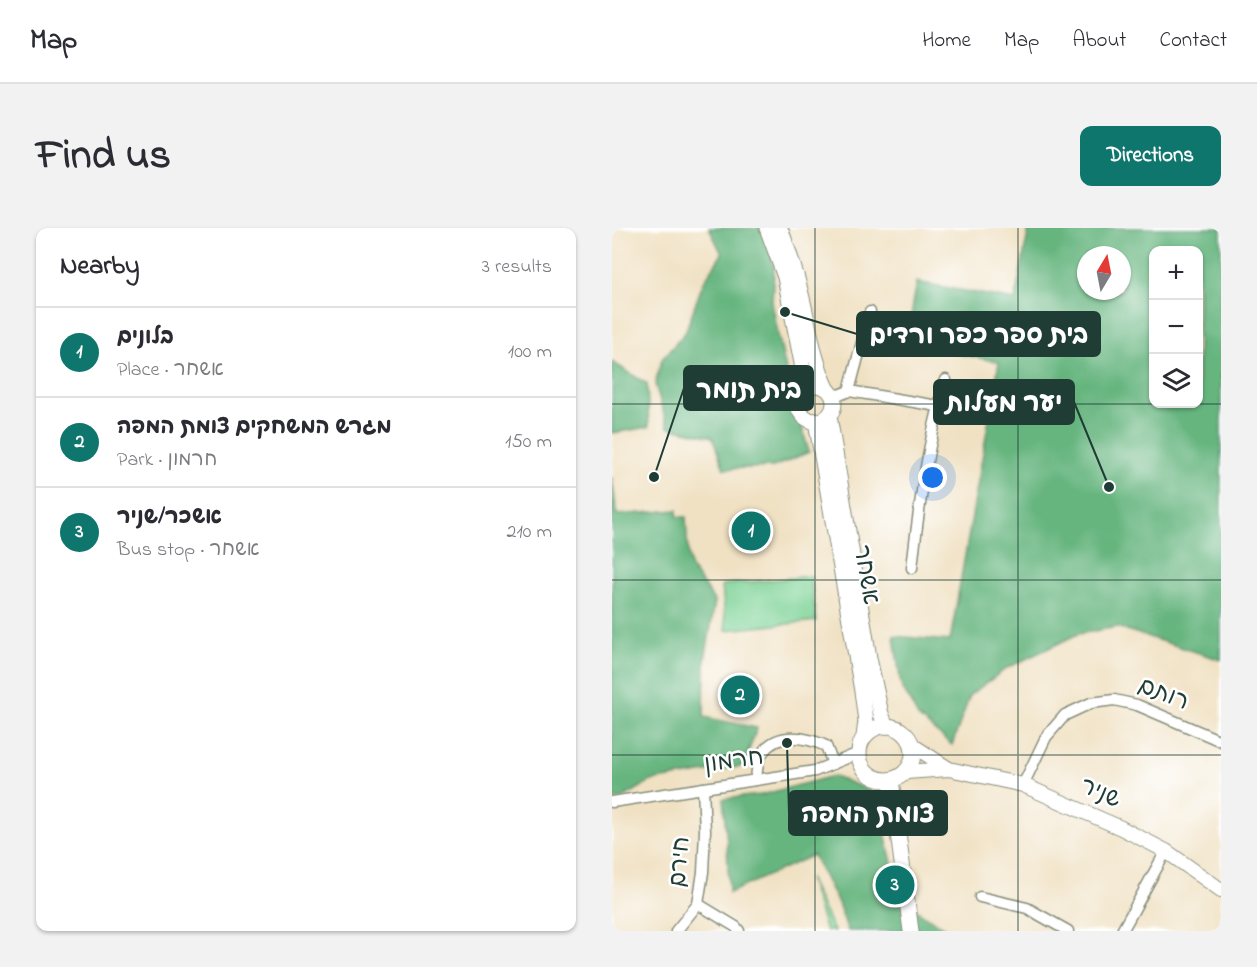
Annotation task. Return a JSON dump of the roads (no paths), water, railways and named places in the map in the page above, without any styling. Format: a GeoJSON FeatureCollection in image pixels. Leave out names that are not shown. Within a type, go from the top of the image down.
{"type":"FeatureCollection","features":[{"type":"Feature","properties":{"kind":"main road"},"geometry":{"type":"LineString","coordinates":[[767,228],[784,277],[802,363],[803,376],[797,403],[805,418],[823,419],[834,407],[820,372],[801,292],[780,228]]}},
{"type":"Feature","properties":{"kind":"main road"},"geometry":{"type":"LineString","coordinates":[[801,392],[810,385],[816,384],[830,393]]}},
{"type":"Feature","properties":{"kind":"main road","name":"אשחר"},"geometry":{"type":"LineString","coordinates":[[823,419],[869,658],[881,714],[886,726]]}},
{"type":"Feature","properties":{"kind":"main road","name":"אשחר"},"geometry":{"type":"LineString","coordinates":[[823,419],[866,721],[864,737]]}},
{"type":"Feature","properties":{"kind":"main road"},"geometry":{"type":"LineString","coordinates":[[886,726],[895,727],[908,737],[914,754],[912,763],[906,772],[891,780],[883,780],[868,774],[860,761],[859,753],[864,737],[870,731],[886,726]]}},
{"type":"Feature","properties":{"kind":"main road"},"geometry":{"type":"LineString","coordinates":[[891,780],[911,931]]}},
{"type":"Feature","properties":{"kind":"street"},"geometry":{"type":"LineString","coordinates":[[849,391],[870,312]]}},
{"type":"Feature","properties":{"kind":"street"},"geometry":{"type":"LineString","coordinates":[[912,568],[918,509],[938,406],[946,380]]}},
{"type":"Feature","properties":{"kind":"street"},"geometry":{"type":"LineString","coordinates":[[830,393],[849,391],[938,406]]}},
{"type":"Feature","properties":{"kind":"street","name":"רותם"},"geometry":{"type":"LineString","coordinates":[[1023,785],[1046,737],[1065,715],[1091,703],[1114,700],[1137,705],[1221,741]]}},
{"type":"Feature","properties":{"kind":"street"},"geometry":{"type":"LineString","coordinates":[[756,780],[762,752],[776,740],[794,737],[812,740],[826,746],[833,764]]}},
{"type":"Feature","properties":{"kind":"street","name":"שניר"},"geometry":{"type":"LineString","coordinates":[[912,745],[949,769]]}},
{"type":"Feature","properties":{"kind":"street","name":"חרמון"},"geometry":{"type":"LineString","coordinates":[[612,802],[815,771],[859,753]]}},
{"type":"Feature","properties":{"kind":"street","name":"שניר"},"geometry":{"type":"LineString","coordinates":[[906,772],[949,769],[1023,785],[1121,828],[1166,851],[1221,890]]}},
{"type":"Feature","properties":{"kind":"street","name":"חירם"},"geometry":{"type":"LineString","coordinates":[[676,931],[698,904],[703,872],[705,831],[703,788]]}},
{"type":"Feature","properties":{"kind":"street"},"geometry":{"type":"LineString","coordinates":[[1122,931],[1166,851]]}},
{"type":"Feature","properties":{"kind":"street"},"geometry":{"type":"LineString","coordinates":[[980,897],[1027,908],[1068,931]]}},
{"type":"Feature","properties":{"kind":"street"},"geometry":{"type":"LineString","coordinates":[[698,904],[739,931]]}},
{"type":"Feature","properties":{"kind":"place","name":"בית ספר כפר ורדים"},"geometry":{"type":"Point","coordinates":[785,312]}},
{"type":"Feature","properties":{"kind":"place","name":"בית תומר"},"geometry":{"type":"Point","coordinates":[654,477]}},
{"type":"Feature","properties":{"kind":"place","name":"יער מעלות"},"geometry":{"type":"Point","coordinates":[1109,487]}},
{"type":"Feature","properties":{"kind":"place","name":"בלונים"},"geometry":{"type":"Point","coordinates":[751,531]}},
{"type":"Feature","properties":{"kind":"place","name":"מגרש המשחקים צומת המפה"},"geometry":{"type":"Point","coordinates":[740,695]}},
{"type":"Feature","properties":{"kind":"place","name":"צומת המפה"},"geometry":{"type":"Point","coordinates":[787,743]}},
{"type":"Feature","properties":{"kind":"place","name":"אשכר/שניר"},"geometry":{"type":"Point","coordinates":[895,885]}}]}
